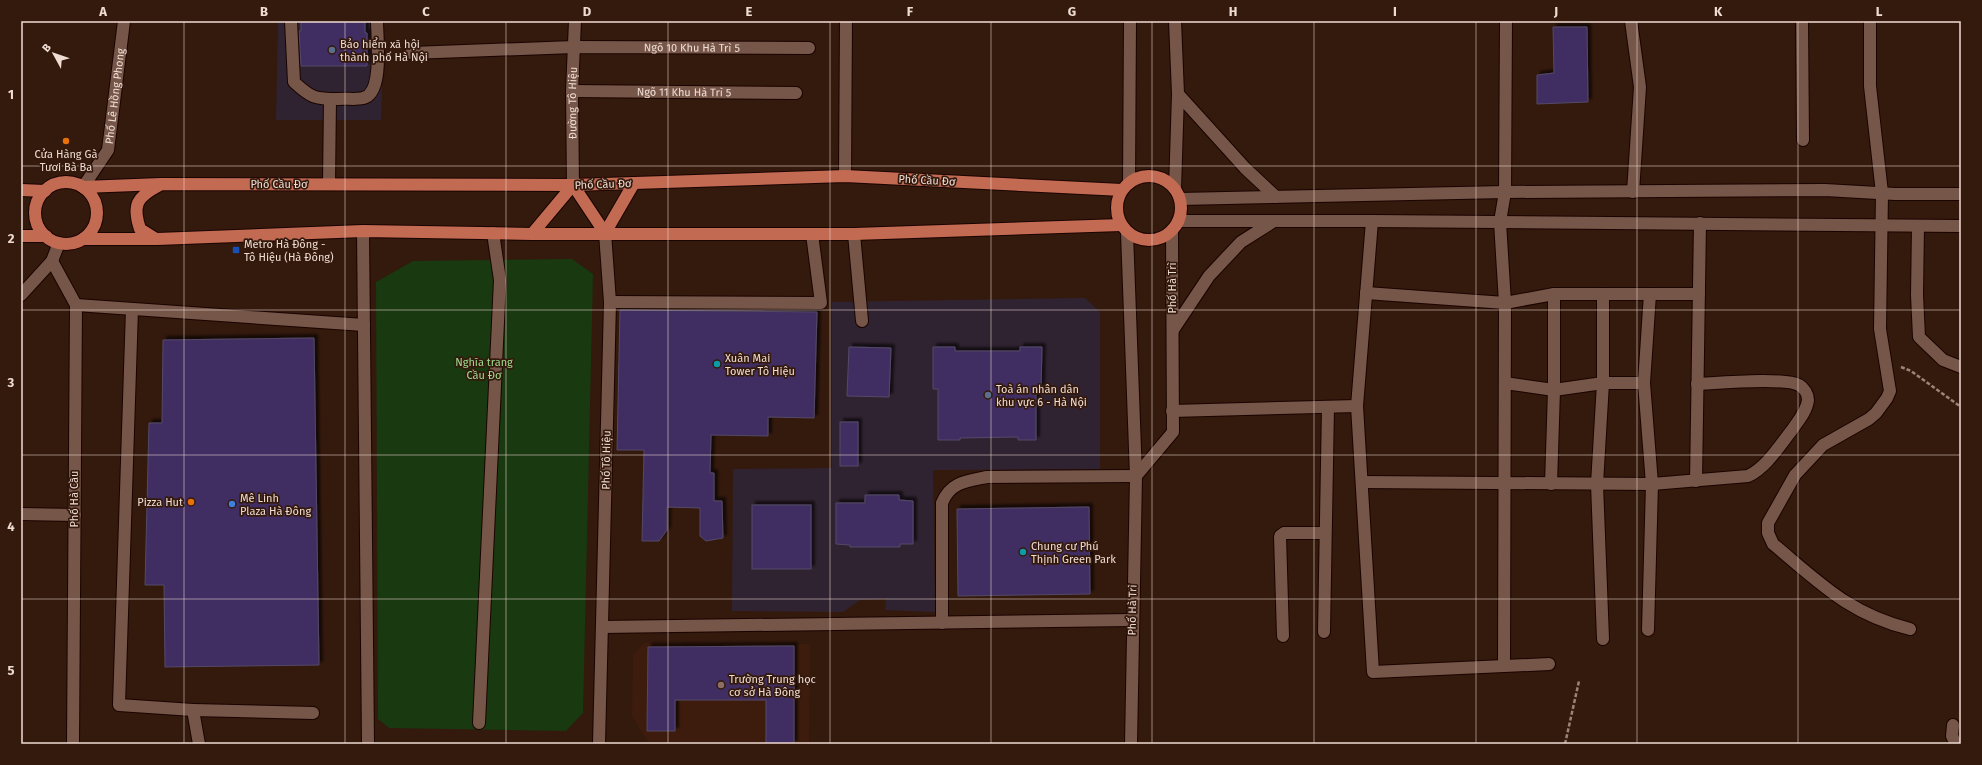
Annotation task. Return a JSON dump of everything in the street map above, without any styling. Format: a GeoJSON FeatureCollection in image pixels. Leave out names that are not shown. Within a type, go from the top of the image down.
{"type":"FeatureCollection","features":[{"type":"Feature","properties":{"kind":"main road","name":"Phố Cầu Đơ"},"geometry":{"type":"LineString","coordinates":[[83,188],[161,184],[574,185],[845,176],[1126,186]]}},
{"type":"Feature","properties":{"kind":"main road"},"geometry":{"type":"LineString","coordinates":[[1146,176],[1157,177],[1167,182],[1177,194],[1181,210],[1175,226],[1165,236],[1155,240],[1145,241],[1136,238],[1124,229],[1117,216],[1116,207],[1126,186],[1137,178],[1146,176]]}},
{"type":"Feature","properties":{"kind":"main road"},"geometry":{"type":"LineString","coordinates":[[63,183],[74,183],[83,188],[91,194],[96,204],[97,214],[95,224],[90,233],[83,239],[74,243],[60,243],[46,236],[40,229],[36,219],[36,209],[39,200],[45,191],[53,185],[63,183]]}},
{"type":"Feature","properties":{"kind":"main road"},"geometry":{"type":"LineString","coordinates":[[605,233],[634,183]]}},
{"type":"Feature","properties":{"kind":"main road"},"geometry":{"type":"LineString","coordinates":[[157,239],[140,229],[136,219],[138,202],[142,194],[161,184]]}},
{"type":"Feature","properties":{"kind":"main road"},"geometry":{"type":"LineString","coordinates":[[532,234],[574,185]]}},
{"type":"Feature","properties":{"kind":"main road","name":"Phố Tô Hiệu"},"geometry":{"type":"LineString","coordinates":[[574,185],[605,233]]}},
{"type":"Feature","properties":{"kind":"main road"},"geometry":{"type":"LineString","coordinates":[[21,190],[45,191]]}},
{"type":"Feature","properties":{"kind":"main road"},"geometry":{"type":"LineString","coordinates":[[83,239],[157,239],[363,231],[532,234],[854,234],[1124,229]]}},
{"type":"Feature","properties":{"kind":"main road"},"geometry":{"type":"LineString","coordinates":[[21,236],[46,236]]}},
{"type":"Feature","properties":{"kind":"street","name":"Phố Lê Hồng Phong"},"geometry":{"type":"LineString","coordinates":[[83,188],[108,150],[124,21]]}},
{"type":"Feature","properties":{"kind":"street"},"geometry":{"type":"LineString","coordinates":[[290,21],[294,82],[314,98],[330,99],[364,98],[373,91],[377,80],[378,21]]}},
{"type":"Feature","properties":{"kind":"street","name":"Đường Tô Hiệu"},"geometry":{"type":"LineString","coordinates":[[574,185],[572,91],[575,21]]}},
{"type":"Feature","properties":{"kind":"street"},"geometry":{"type":"LineString","coordinates":[[845,176],[846,21]]}},
{"type":"Feature","properties":{"kind":"street"},"geometry":{"type":"LineString","coordinates":[[1126,186],[1130,21]]}},
{"type":"Feature","properties":{"kind":"street"},"geometry":{"type":"LineString","coordinates":[[1175,21],[1178,94],[1177,194],[1276,197],[1505,192],[1825,190],[1912,194],[1961,194]]}},
{"type":"Feature","properties":{"kind":"street"},"geometry":{"type":"LineString","coordinates":[[1504,665],[1505,303],[1500,222],[1505,192],[1506,21]]}},
{"type":"Feature","properties":{"kind":"street"},"geometry":{"type":"LineString","coordinates":[[1630,21],[1640,87],[1633,192]]}},
{"type":"Feature","properties":{"kind":"street"},"geometry":{"type":"LineString","coordinates":[[1802,21],[1803,140]]}},
{"type":"Feature","properties":{"kind":"street"},"geometry":{"type":"LineString","coordinates":[[1870,21],[1870,86],[1884,193],[1880,329],[1890,391],[1887,398],[1869,419],[1823,445],[1811,456],[1795,475],[1770,517],[1768,532],[1773,544],[1841,600],[1887,623],[1910,629]]}},
{"type":"Feature","properties":{"kind":"street","name":"Ngõ 10 Khu Hà Trì 5"},"geometry":{"type":"LineString","coordinates":[[411,53],[574,47],[809,48]]}},
{"type":"Feature","properties":{"kind":"street","name":"Ngõ 11 Khu Hà Trì 5"},"geometry":{"type":"LineString","coordinates":[[572,91],[796,93]]}},
{"type":"Feature","properties":{"kind":"street"},"geometry":{"type":"LineString","coordinates":[[1178,94],[1245,168],[1276,197]]}},
{"type":"Feature","properties":{"kind":"street"},"geometry":{"type":"LineString","coordinates":[[329,184],[330,99]]}},
{"type":"Feature","properties":{"kind":"street"},"geometry":{"type":"LineString","coordinates":[[1175,226],[1274,221],[1700,223],[1916,227],[1961,226]]}},
{"type":"Feature","properties":{"kind":"street"},"geometry":{"type":"LineString","coordinates":[[1172,330],[1209,276],[1240,242],[1274,221]]}},
{"type":"Feature","properties":{"kind":"street"},"geometry":{"type":"LineString","coordinates":[[1372,221],[1357,406],[1373,672],[1549,664]]}},
{"type":"Feature","properties":{"kind":"street"},"geometry":{"type":"LineString","coordinates":[[1696,481],[1700,223]]}},
{"type":"Feature","properties":{"kind":"street","name":"Phố Hà Trì"},"geometry":{"type":"LineString","coordinates":[[1136,476],[1173,432],[1172,330],[1175,226]]}},
{"type":"Feature","properties":{"kind":"street"},"geometry":{"type":"LineString","coordinates":[[1916,227],[1916,295],[1919,337],[1944,360],[1961,367]]}},
{"type":"Feature","properties":{"kind":"street","name":"Phố Hà Trì"},"geometry":{"type":"LineString","coordinates":[[1124,229],[1136,476],[1132,620],[1131,744]]}},
{"type":"Feature","properties":{"kind":"street"},"geometry":{"type":"LineString","coordinates":[[363,231],[368,744]]}},
{"type":"Feature","properties":{"kind":"street"},"geometry":{"type":"LineString","coordinates":[[479,723],[500,280],[493,233]]}},
{"type":"Feature","properties":{"kind":"street","name":"Phố Tô Hiệu"},"geometry":{"type":"LineString","coordinates":[[599,744],[610,302],[605,233]]}},
{"type":"Feature","properties":{"kind":"street"},"geometry":{"type":"LineString","coordinates":[[610,302],[821,303],[812,234]]}},
{"type":"Feature","properties":{"kind":"street"},"geometry":{"type":"LineString","coordinates":[[854,234],[862,321]]}},
{"type":"Feature","properties":{"kind":"street"},"geometry":{"type":"LineString","coordinates":[[21,295],[52,261],[60,243]]}},
{"type":"Feature","properties":{"kind":"street","name":"Phố Hà Cầu"},"geometry":{"type":"LineString","coordinates":[[52,261],[76,305],[73,744]]}},
{"type":"Feature","properties":{"kind":"street"},"geometry":{"type":"LineString","coordinates":[[1366,293],[1505,303],[1554,294],[1699,294]]}},
{"type":"Feature","properties":{"kind":"street"},"geometry":{"type":"LineString","coordinates":[[1551,484],[1554,390],[1554,294]]}},
{"type":"Feature","properties":{"kind":"street"},"geometry":{"type":"LineString","coordinates":[[1602,639],[1597,484],[1602,383],[1603,294]]}},
{"type":"Feature","properties":{"kind":"street"},"geometry":{"type":"LineString","coordinates":[[1648,630],[1652,484],[1644,383],[1650,294]]}},
{"type":"Feature","properties":{"kind":"street"},"geometry":{"type":"LineString","coordinates":[[76,305],[364,325]]}},
{"type":"Feature","properties":{"kind":"street"},"geometry":{"type":"LineString","coordinates":[[132,309],[118,705],[193,710],[313,713]]}},
{"type":"Feature","properties":{"kind":"street"},"geometry":{"type":"LineString","coordinates":[[1362,482],[1652,484],[1748,476],[1760,468],[1804,413],[1808,399],[1804,390],[1800,386],[1785,382],[1698,384]]}},
{"type":"Feature","properties":{"kind":"street"},"geometry":{"type":"LineString","coordinates":[[1505,383],[1554,390],[1602,383],[1644,383]]}},
{"type":"Feature","properties":{"kind":"street"},"geometry":{"type":"LineString","coordinates":[[1172,411],[1357,406]]}},
{"type":"Feature","properties":{"kind":"street"},"geometry":{"type":"LineString","coordinates":[[1324,632],[1328,407]]}},
{"type":"Feature","properties":{"kind":"street"},"geometry":{"type":"LineString","coordinates":[[942,623],[942,503],[945,495],[952,487],[970,480],[987,477],[1136,476]]}},
{"type":"Feature","properties":{"kind":"street"},"geometry":{"type":"LineString","coordinates":[[21,514],[74,515]]}},
{"type":"Feature","properties":{"kind":"street"},"geometry":{"type":"LineString","coordinates":[[1283,636],[1280,536],[1284,533],[1325,533]]}},
{"type":"Feature","properties":{"kind":"street"},"geometry":{"type":"LineString","coordinates":[[602,628],[1132,620]]}},
{"type":"Feature","properties":{"kind":"street"},"geometry":{"type":"LineString","coordinates":[[193,710],[199,744]]}},
{"type":"Feature","properties":{"kind":"street"},"geometry":{"type":"LineString","coordinates":[[1953,725],[1952,736],[1956,744]]}},
{"type":"Feature","properties":{"kind":"path"},"geometry":{"type":"LineString","coordinates":[[1886,359],[1911,371],[1961,407]]}},
{"type":"Feature","properties":{"kind":"path"},"geometry":{"type":"LineString","coordinates":[[1565,744],[1579,681]]}},
{"type":"Feature","properties":{"kind":"shaded area"},"geometry":{"type":"Polygon","coordinates":[[[278,21],[384,21],[381,120],[276,120],[278,21]]]}},
{"type":"Feature","properties":{"kind":"shaded area"},"geometry":{"type":"Polygon","coordinates":[[[1085,298],[1100,312],[1100,469],[933,470],[935,612],[885,610],[886,599],[860,600],[843,612],[732,611],[733,469],[832,468],[832,302],[1085,298]]]}},
{"type":"Feature","properties":{"kind":"shaded area","name":"Trường Trung học cơ sở Hà Đông"},"geometry":{"type":"Polygon","coordinates":[[[645,643],[810,644],[809,744],[649,744],[632,716],[633,655],[645,643]]]}},
{"type":"Feature","properties":{"kind":"green space","name":"Nghĩa trang Cầu Đơ"},"geometry":{"type":"Polygon","coordinates":[[[572,259],[593,274],[583,713],[566,731],[389,728],[378,719],[376,282],[413,261],[572,259]]]}},
{"type":"Feature","properties":{"kind":"building","name":"Bảo hiểm xã hội thành phố Hà Nội"},"geometry":{"type":"Polygon","coordinates":[[[301,21],[365,21],[365,33],[367,33],[367,66],[301,66],[299,31],[301,31],[301,21]]]}},
{"type":"Feature","properties":{"kind":"building"},"geometry":{"type":"Polygon","coordinates":[[[1553,27],[1587,27],[1588,102],[1537,104],[1537,75],[1554,73],[1553,27]]]}},
{"type":"Feature","properties":{"kind":"building","name":"Xuân Mai Tower Tô Hiệu"},"geometry":{"type":"Polygon","coordinates":[[[620,310],[817,312],[814,418],[768,417],[768,436],[711,435],[710,473],[714,473],[714,501],[722,501],[723,538],[706,541],[700,536],[700,508],[667,507],[667,530],[659,541],[642,541],[644,450],[617,450],[620,310]]]}},
{"type":"Feature","properties":{"kind":"building","name":"Mê Linh Plaza Hà Đông"},"geometry":{"type":"Polygon","coordinates":[[[314,338],[319,665],[165,667],[164,585],[145,585],[149,423],[162,423],[163,340],[314,338]]]}},
{"type":"Feature","properties":{"kind":"building"},"geometry":{"type":"Polygon","coordinates":[[[849,347],[891,348],[889,397],[847,396],[849,347]]]}},
{"type":"Feature","properties":{"kind":"building","name":"Toà án nhân dân khu vực 6 - Hà Nội"},"geometry":{"type":"Polygon","coordinates":[[[933,347],[955,347],[955,351],[1020,351],[1020,347],[1042,347],[1041,388],[1036,388],[1036,440],[1018,440],[1018,437],[938,440],[938,389],[933,389],[933,347]]]}},
{"type":"Feature","properties":{"kind":"building"},"geometry":{"type":"Polygon","coordinates":[[[840,422],[858,422],[858,466],[840,466],[840,422]]]}},
{"type":"Feature","properties":{"kind":"building"},"geometry":{"type":"Polygon","coordinates":[[[865,495],[899,495],[899,500],[913,501],[913,544],[900,544],[900,547],[850,547],[850,545],[836,544],[836,503],[865,503],[865,495]]]}},
{"type":"Feature","properties":{"kind":"building"},"geometry":{"type":"Polygon","coordinates":[[[752,505],[811,505],[811,569],[752,569],[752,505]]]}},
{"type":"Feature","properties":{"kind":"building","name":"Chung cư Phú Thịnh Green Park"},"geometry":{"type":"Polygon","coordinates":[[[1089,507],[1090,594],[958,596],[957,509],[1089,507]]]}},
{"type":"Feature","properties":{"kind":"building"},"geometry":{"type":"Polygon","coordinates":[[[794,646],[794,744],[766,744],[766,700],[675,700],[675,731],[647,731],[648,647],[794,646]]]}},
{"type":"Feature","properties":{"kind":"place","name":"Bảo hiểm xã hội thành phố Hà Nội"},"geometry":{"type":"Point","coordinates":[332,50]}},
{"type":"Feature","properties":{"kind":"place","name":"Cửa Hàng Gà Tươi Bà Ba"},"geometry":{"type":"Point","coordinates":[66,141]}},
{"type":"Feature","properties":{"kind":"place","name":"Metro Hà Đông - Tô Hiệu (Hà Đông)"},"geometry":{"type":"Point","coordinates":[236,250]}},
{"type":"Feature","properties":{"kind":"place","name":"Xuân Mai Tower Tô Hiệu"},"geometry":{"type":"Point","coordinates":[717,364]}},
{"type":"Feature","properties":{"kind":"place","name":"Toà án nhân dân khu vực 6 - Hà Nội"},"geometry":{"type":"Point","coordinates":[988,395]}},
{"type":"Feature","properties":{"kind":"place","name":"Pizza Hut"},"geometry":{"type":"Point","coordinates":[191,502]}},
{"type":"Feature","properties":{"kind":"place","name":"Mê Linh Plaza Hà Đông"},"geometry":{"type":"Point","coordinates":[232,504]}},
{"type":"Feature","properties":{"kind":"place","name":"Chung cư Phú Thịnh Green Park"},"geometry":{"type":"Point","coordinates":[1023,552]}},
{"type":"Feature","properties":{"kind":"place","name":"Trường Trung học cơ sở Hà Đông"},"geometry":{"type":"Point","coordinates":[721,685]}}]}
